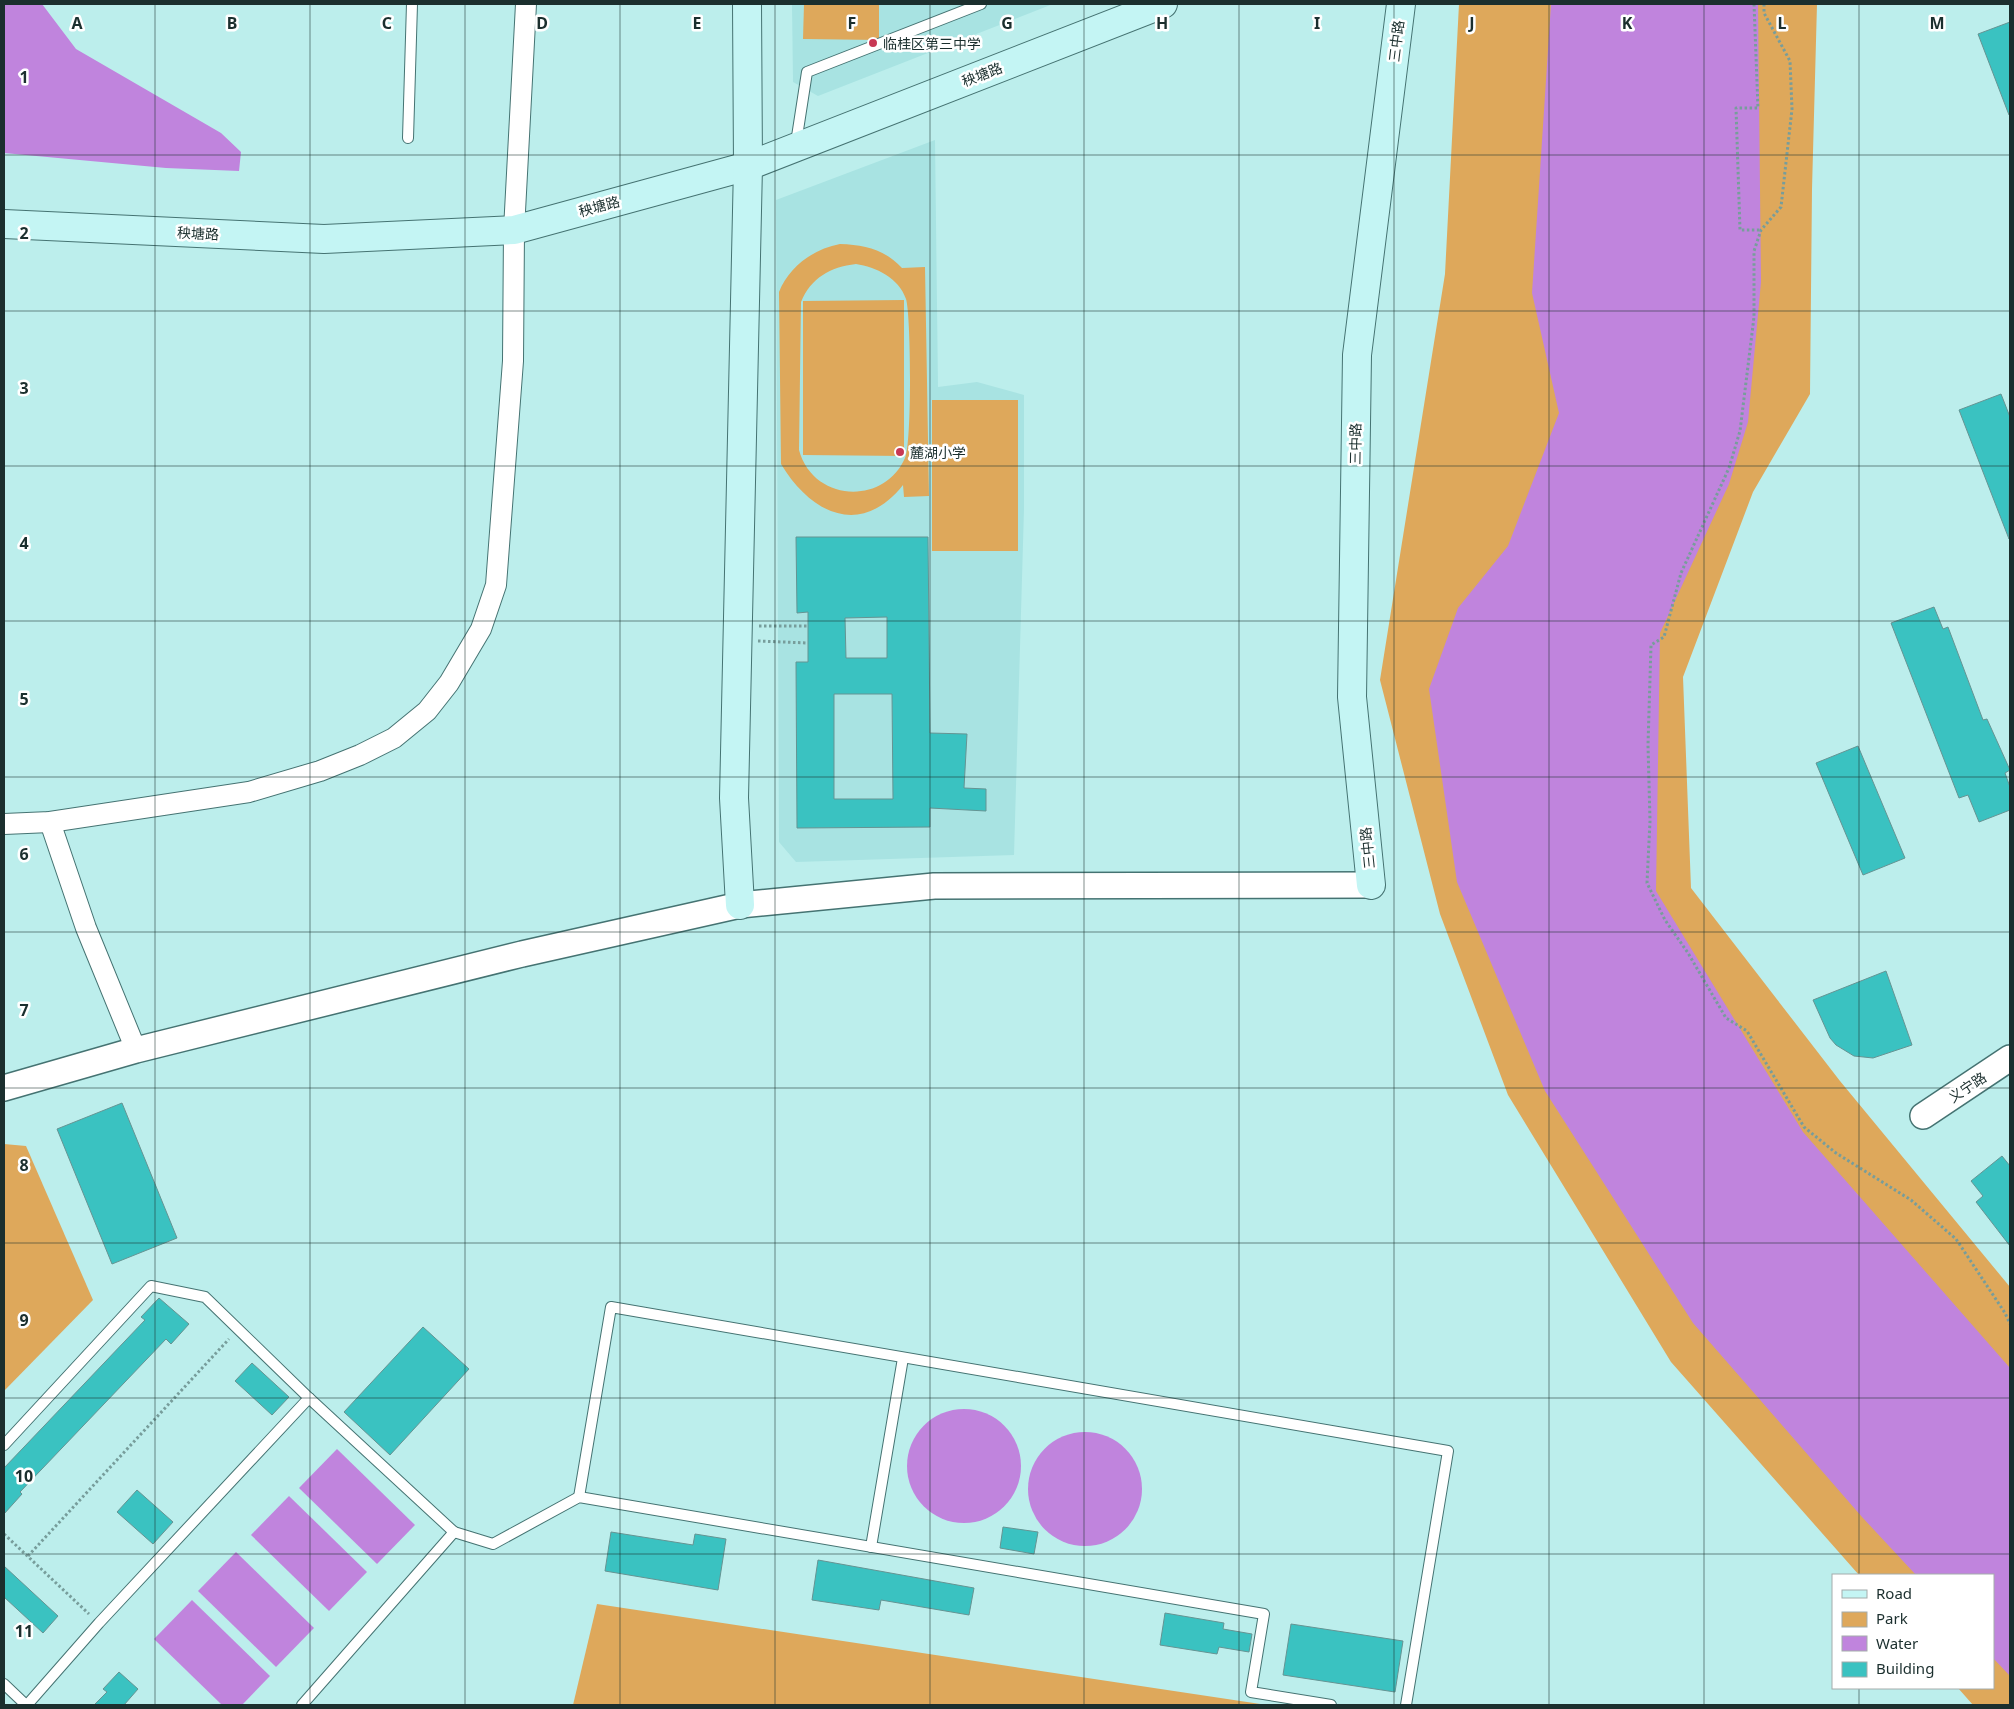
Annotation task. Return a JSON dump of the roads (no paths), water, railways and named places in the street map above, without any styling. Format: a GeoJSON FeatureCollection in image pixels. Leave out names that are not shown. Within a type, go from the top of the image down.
{"type":"FeatureCollection","features":[{"type":"Feature","properties":{"kind":"main road"},"geometry":{"type":"LineString","coordinates":[[740,905],[734,798],[748,166],[747,4]]}},
{"type":"Feature","properties":{"kind":"main road","name":"秧塘路"},"geometry":{"type":"LineString","coordinates":[[4,224],[324,239],[514,230],[748,166],[1162,4]]}},
{"type":"Feature","properties":{"kind":"main road","name":"三中路"},"geometry":{"type":"LineString","coordinates":[[1371,885],[1352,698],[1357,355],[1400,4]]}},
{"type":"Feature","properties":{"kind":"street"},"geometry":{"type":"LineString","coordinates":[[4,824],[50,822],[249,792],[320,771],[360,755],[394,738],[427,711],[449,683],[482,629],[496,585],[513,361],[514,230],[526,4]]}},
{"type":"Feature","properties":{"kind":"street"},"geometry":{"type":"LineString","coordinates":[[50,822],[86,928],[136,1050]]}},
{"type":"Feature","properties":{"kind":"street"},"geometry":{"type":"LineString","coordinates":[[4,1088],[136,1050],[522,954],[740,905],[934,886],[1371,885]]}},
{"type":"Feature","properties":{"kind":"street","name":"义宁路"},"geometry":{"type":"LineString","coordinates":[[1923,1116],[2010,1058]]}},
{"type":"Feature","properties":{"kind":"lane"},"geometry":{"type":"LineString","coordinates":[[408,138],[412,4]]}},
{"type":"Feature","properties":{"kind":"lane"},"geometry":{"type":"LineString","coordinates":[[795,147],[807,72],[981,4]]}},
{"type":"Feature","properties":{"kind":"lane"},"geometry":{"type":"LineString","coordinates":[[4,1445],[151,1286],[205,1297],[309,1398],[454,1532],[493,1544],[579,1496],[1264,1614],[1251,1692],[1331,1705]]}},
{"type":"Feature","properties":{"kind":"lane"},"geometry":{"type":"LineString","coordinates":[[579,1496],[611,1308],[1448,1451],[1406,1705]]}},
{"type":"Feature","properties":{"kind":"lane"},"geometry":{"type":"LineString","coordinates":[[871,1547],[903,1358]]}},
{"type":"Feature","properties":{"kind":"lane"},"geometry":{"type":"LineString","coordinates":[[4,1684],[26,1705],[99,1623],[309,1398]]}},
{"type":"Feature","properties":{"kind":"lane"},"geometry":{"type":"LineString","coordinates":[[302,1705],[454,1532]]}},
{"type":"Feature","properties":{"kind":"water"},"geometry":{"type":"Polygon","coordinates":[[[4,4],[42,4],[76,49],[221,133],[241,152],[239,171],[166,168],[4,153],[4,4]]]}},
{"type":"Feature","properties":{"kind":"water"},"geometry":{"type":"Polygon","coordinates":[[[1551,4],[1758,4],[1761,282],[1748,422],[1729,484],[1660,633],[1656,891],[1803,1132],[2010,1368],[2010,1676],[1994,1659],[1994,1574],[1915,1574],[1862,1517],[1693,1323],[1545,1091],[1457,882],[1429,689],[1458,608],[1508,546],[1559,413],[1532,293],[1551,4]]]}},
{"type":"Feature","properties":{"kind":"water"},"geometry":{"type":"Polygon","coordinates":[[[964,1409],[986,1413],[1004,1426],[1017,1444],[1021,1466],[1017,1488],[1004,1506],[986,1519],[964,1523],[942,1519],[924,1506],[911,1488],[907,1466],[911,1444],[924,1426],[942,1413],[964,1409]]]}},
{"type":"Feature","properties":{"kind":"water"},"geometry":{"type":"Polygon","coordinates":[[[1085,1432],[1107,1436],[1125,1449],[1138,1467],[1142,1489],[1138,1511],[1125,1529],[1107,1542],[1085,1546],[1063,1542],[1045,1529],[1032,1511],[1028,1489],[1032,1467],[1045,1449],[1063,1436],[1085,1432]]]}},
{"type":"Feature","properties":{"kind":"water"},"geometry":{"type":"Polygon","coordinates":[[[337,1449],[415,1525],[377,1564],[299,1488],[337,1449]]]}},
{"type":"Feature","properties":{"kind":"water"},"geometry":{"type":"Polygon","coordinates":[[[289,1496],[367,1572],[329,1611],[251,1535],[289,1496]]]}},
{"type":"Feature","properties":{"kind":"water"},"geometry":{"type":"Polygon","coordinates":[[[236,1552],[314,1628],[276,1667],[198,1591],[236,1552]]]}},
{"type":"Feature","properties":{"kind":"water"},"geometry":{"type":"Polygon","coordinates":[[[192,1600],[270,1676],[242,1705],[222,1705],[154,1639],[192,1600]]]}},
{"type":"Feature","properties":{"kind":"place","name":"临桂区第三中学"},"geometry":{"type":"Point","coordinates":[873,43]}},
{"type":"Feature","properties":{"kind":"place","name":"麓湖小学"},"geometry":{"type":"Point","coordinates":[900,452]}}]}
